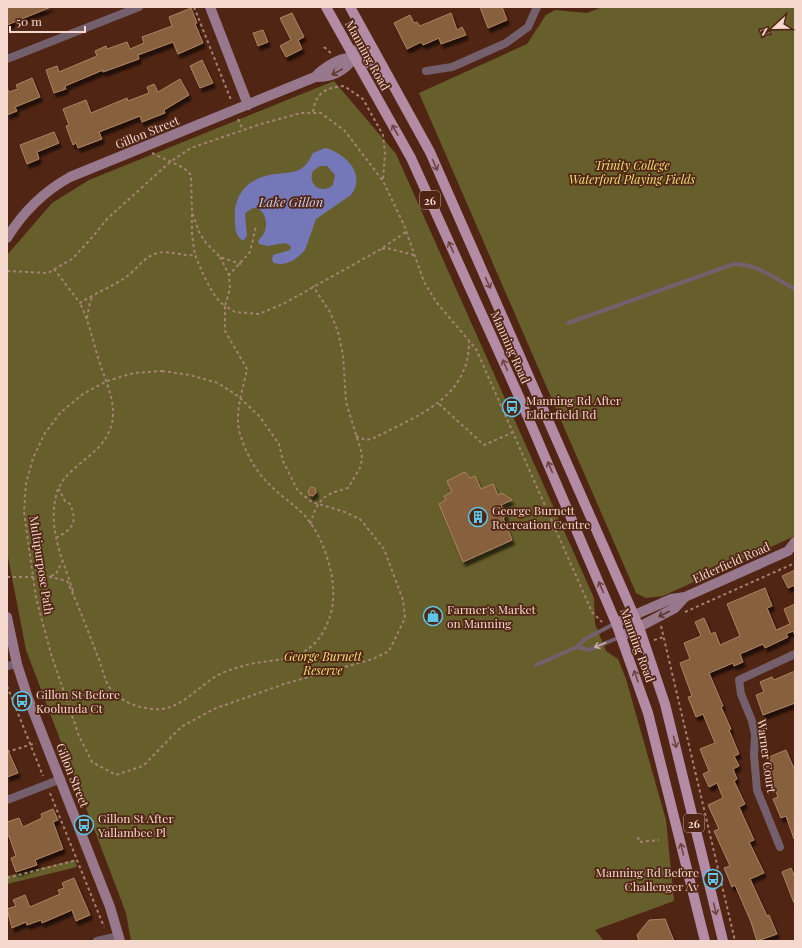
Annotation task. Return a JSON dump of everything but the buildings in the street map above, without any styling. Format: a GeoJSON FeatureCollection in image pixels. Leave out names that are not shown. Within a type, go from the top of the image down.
{"type":"FeatureCollection","features":[{"type":"Feature","properties":{"kind":"main road","name":"Manning Road"},"geometry":{"type":"LineString","coordinates":[[326,7],[411,158],[521,401],[622,636],[648,713],[705,941]]}},
{"type":"Feature","properties":{"kind":"main road","name":"Manning Road"},"geometry":{"type":"LineString","coordinates":[[350,7],[430,152],[639,627],[665,704],[722,941]]}},
{"type":"Feature","properties":{"kind":"street"},"geometry":{"type":"LineString","coordinates":[[7,60],[139,7]]}},
{"type":"Feature","properties":{"kind":"street"},"geometry":{"type":"LineString","coordinates":[[210,7],[248,106]]}},
{"type":"Feature","properties":{"kind":"street"},"geometry":{"type":"LineString","coordinates":[[426,71],[452,67],[506,43],[528,27],[537,7]]}},
{"type":"Feature","properties":{"kind":"street"},"geometry":{"type":"LineString","coordinates":[[359,25],[359,46],[354,58],[370,64],[388,76]]}},
{"type":"Feature","properties":{"kind":"street","name":"Gillon Street"},"geometry":{"type":"LineString","coordinates":[[7,238],[22,216],[40,197],[70,178],[248,106],[315,76],[327,78],[341,71],[354,58]]}},
{"type":"Feature","properties":{"kind":"street","name":"Elderfield Road"},"geometry":{"type":"LineString","coordinates":[[616,622],[671,599],[685,597],[791,551],[795,542]]}},
{"type":"Feature","properties":{"kind":"street","name":"Elderfield Road"},"geometry":{"type":"LineString","coordinates":[[622,636],[675,608],[685,597]]}},
{"type":"Feature","properties":{"kind":"street","name":"Gillon Street"},"geometry":{"type":"LineString","coordinates":[[7,618],[12,665],[28,698],[45,740],[110,907],[120,939]]}},
{"type":"Feature","properties":{"kind":"street","name":"Warner Court"},"geometry":{"type":"LineString","coordinates":[[780,847],[757,790],[754,754],[755,736],[752,721],[741,694],[739,680],[795,654]]}},
{"type":"Feature","properties":{"kind":"street"},"geometry":{"type":"LineString","coordinates":[[7,800],[60,779]]}},
{"type":"Feature","properties":{"kind":"street"},"geometry":{"type":"LineString","coordinates":[[97,941],[120,939]]}},
{"type":"Feature","properties":{"kind":"lane"},"geometry":{"type":"LineString","coordinates":[[568,323],[734,264],[748,264],[761,269],[795,289]]}},
{"type":"Feature","properties":{"kind":"lane"},"geometry":{"type":"LineString","coordinates":[[536,665],[578,647],[585,639],[616,622]]}},
{"type":"Feature","properties":{"kind":"lane"},"geometry":{"type":"LineString","coordinates":[[578,647],[589,650],[622,636]]}},
{"type":"Feature","properties":{"kind":"path"},"geometry":{"type":"LineString","coordinates":[[194,7],[231,100]]}},
{"type":"Feature","properties":{"kind":"path"},"geometry":{"type":"LineString","coordinates":[[324,47],[333,54]]}},
{"type":"Feature","properties":{"kind":"path"},"geometry":{"type":"LineString","coordinates":[[313,113],[315,101],[320,94],[333,87],[344,86],[362,99],[382,135],[385,154],[383,181]]}},
{"type":"Feature","properties":{"kind":"path"},"geometry":{"type":"LineString","coordinates":[[7,271],[48,273],[72,259],[107,219],[170,162],[191,148],[243,130],[301,113],[321,113],[345,131],[383,181],[406,232],[424,282],[437,303],[476,349],[514,432],[592,612],[602,622]]}},
{"type":"Feature","properties":{"kind":"path"},"geometry":{"type":"LineString","coordinates":[[238,118],[243,130]]}},
{"type":"Feature","properties":{"kind":"path"},"geometry":{"type":"LineString","coordinates":[[150,152],[184,168],[191,176],[192,235],[195,255],[214,294],[225,306],[235,312],[259,314],[285,304],[313,286],[381,249],[406,232]]}},
{"type":"Feature","properties":{"kind":"path"},"geometry":{"type":"LineString","coordinates":[[7,577],[50,577],[67,581],[110,688],[123,700],[139,708],[157,710],[167,708],[183,701],[197,689],[219,674],[253,663],[299,654],[315,643],[326,629],[332,612],[333,584],[325,549],[310,524],[295,506],[267,483],[256,469],[240,436],[237,418],[247,369],[225,331],[225,306],[230,289],[230,275],[220,257],[206,243],[192,212]]}},
{"type":"Feature","properties":{"kind":"path"},"geometry":{"type":"LineString","coordinates":[[230,275],[250,252],[256,226]]}},
{"type":"Feature","properties":{"kind":"path"},"geometry":{"type":"LineString","coordinates":[[381,249],[387,248],[415,255]]}},
{"type":"Feature","properties":{"kind":"path"},"geometry":{"type":"LineString","coordinates":[[80,303],[94,293],[126,278],[153,255],[176,252],[191,256],[195,255]]}},
{"type":"Feature","properties":{"kind":"path"},"geometry":{"type":"LineString","coordinates":[[220,257],[241,264]]}},
{"type":"Feature","properties":{"kind":"path"},"geometry":{"type":"LineString","coordinates":[[54,269],[80,303],[87,319],[114,404],[108,435],[98,448],[69,472],[58,489],[54,509],[53,526],[75,598]]}},
{"type":"Feature","properties":{"kind":"path"},"geometry":{"type":"LineString","coordinates":[[310,524],[323,497],[329,493],[348,488],[361,466],[362,454],[346,402],[343,355],[338,332],[330,312],[313,286]]}},
{"type":"Feature","properties":{"kind":"path"},"geometry":{"type":"LineString","coordinates":[[87,319],[90,302],[94,293]]}},
{"type":"Feature","properties":{"kind":"path"},"geometry":{"type":"LineString","coordinates":[[356,436],[366,440],[374,438],[439,404],[458,381],[468,359],[469,341]]}},
{"type":"Feature","properties":{"kind":"path","name":"Multipurpose Path"},"geometry":{"type":"LineString","coordinates":[[155,372],[190,374],[218,383],[241,399],[260,417],[279,444],[283,461],[298,491],[312,502],[345,512],[361,520],[384,549],[403,600],[405,618],[389,650],[373,659],[284,684],[214,709],[181,727],[143,766],[116,775],[92,762],[79,736],[51,654],[36,598],[24,512],[26,484],[33,458],[45,433],[61,412],[83,394],[107,381],[134,373],[155,372]]}},
{"type":"Feature","properties":{"kind":"path"},"geometry":{"type":"LineString","coordinates":[[439,404],[484,446],[514,432]]}},
{"type":"Feature","properties":{"kind":"path"},"geometry":{"type":"LineString","coordinates":[[56,538],[72,526],[75,520],[70,504],[65,501],[58,489]]}},
{"type":"Feature","properties":{"kind":"path"},"geometry":{"type":"LineString","coordinates":[[50,577],[56,574],[63,559]]}},
{"type":"Feature","properties":{"kind":"path"},"geometry":{"type":"LineString","coordinates":[[678,615],[795,563]]}},
{"type":"Feature","properties":{"kind":"path"},"geometry":{"type":"LineString","coordinates":[[662,622],[661,626],[735,941]]}},
{"type":"Feature","properties":{"kind":"path"},"geometry":{"type":"LineString","coordinates":[[7,686],[43,776]]}},
{"type":"Feature","properties":{"kind":"path"},"geometry":{"type":"LineString","coordinates":[[7,752],[45,740]]}},
{"type":"Feature","properties":{"kind":"path"},"geometry":{"type":"LineString","coordinates":[[50,793],[104,927]]}},
{"type":"Feature","properties":{"kind":"path"},"geometry":{"type":"LineString","coordinates":[[638,836],[639,842],[659,840]]}},
{"type":"Feature","properties":{"kind":"path"},"geometry":{"type":"LineString","coordinates":[[7,878],[77,860]]}},
{"type":"Feature","properties":{"kind":"green space","name":"Trinity College Waterford Playing Fields"},"geometry":{"type":"Polygon","coordinates":[[[602,7],[795,7],[795,536],[663,596],[646,598],[636,593],[419,93],[527,44],[546,15],[555,10],[587,13],[602,7]]]}},
{"type":"Feature","properties":{"kind":"green space","name":"George Burnett Reserve"},"geometry":{"type":"Polygon","coordinates":[[[334,81],[396,154],[594,598],[595,624],[606,651],[618,659],[626,679],[666,820],[674,901],[595,930],[604,941],[131,941],[126,913],[26,650],[7,552],[8,254],[52,203],[89,180],[334,81]]]}},
{"type":"Feature","properties":{"kind":"green space"},"geometry":{"type":"Polygon","coordinates":[[[75,860],[77,867],[7,884],[7,876],[75,860]]]}},
{"type":"Feature","properties":{"kind":"water","name":"Lake Gillon"},"geometry":{"type":"Polygon","coordinates":[[[325,148],[340,154],[352,166],[355,172],[355,187],[351,195],[316,219],[305,250],[302,253],[287,263],[274,263],[272,260],[273,255],[290,250],[291,246],[285,243],[268,246],[259,244],[258,241],[264,233],[266,222],[262,212],[255,208],[250,209],[245,214],[247,236],[243,241],[238,236],[235,228],[235,210],[237,201],[240,194],[251,183],[266,176],[299,170],[306,165],[313,153],[325,148]],[[320,166],[313,171],[312,180],[320,189],[329,188],[333,185],[335,175],[327,166],[320,166]]]}},
{"type":"Feature","properties":{"kind":"place","name":"Manning Rd After Elderfield Rd"},"geometry":{"type":"Point","coordinates":[512,407]}},
{"type":"Feature","properties":{"kind":"place","name":"George Burnett Recreation Centre"},"geometry":{"type":"Point","coordinates":[478,517]}},
{"type":"Feature","properties":{"kind":"place","name":"Farmer's Market on Manning"},"geometry":{"type":"Point","coordinates":[433,616]}},
{"type":"Feature","properties":{"kind":"place","name":"Gillon St Before Koolunda Ct"},"geometry":{"type":"Point","coordinates":[22,701]}},
{"type":"Feature","properties":{"kind":"place","name":"Gillon St After Yallambee Pl"},"geometry":{"type":"Point","coordinates":[84,825]}},
{"type":"Feature","properties":{"kind":"place","name":"Manning Rd Before Challenger Av"},"geometry":{"type":"Point","coordinates":[713,879]}}]}
